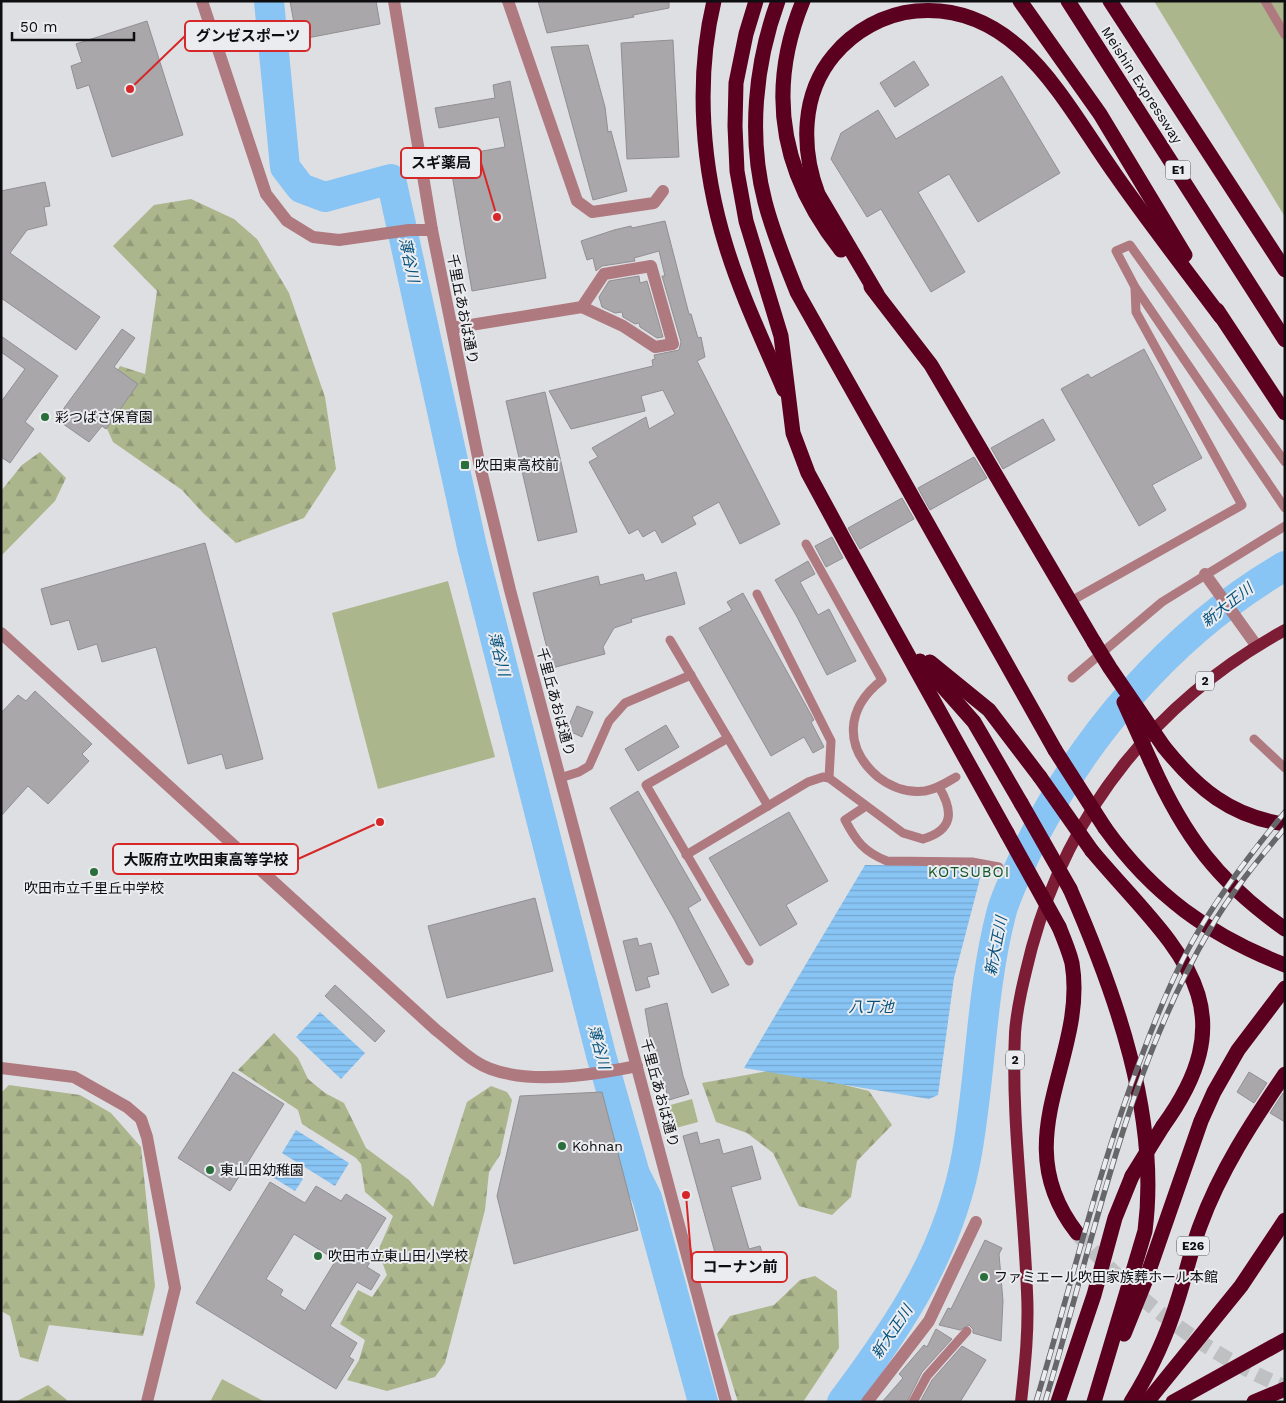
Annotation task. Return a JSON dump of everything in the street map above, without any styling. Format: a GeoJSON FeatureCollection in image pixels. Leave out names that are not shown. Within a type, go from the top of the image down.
{"type":"FeatureCollection","features":[{"type":"Feature","properties":{"kind":"highway"},"geometry":{"type":"LineString","coordinates":[[714,1],[706,57],[703,99],[710,178],[726,247],[790,406]]}},
{"type":"Feature","properties":{"kind":"highway"},"geometry":{"type":"LineString","coordinates":[[756,1],[746,34],[736,83],[737,171],[746,221],[781,336],[794,433],[808,472],[1059,927],[1072,963],[1073,994],[1067,1035],[1048,1122],[1048,1166],[1057,1203],[1077,1233]]}},
{"type":"Feature","properties":{"kind":"highway"},"geometry":{"type":"LineString","coordinates":[[778,1],[763,53],[758,85],[756,144],[765,201],[796,292],[1055,750],[1105,828],[1144,877],[1180,908],[1222,936],[1285,965]]}},
{"type":"Feature","properties":{"kind":"highway"},"geometry":{"type":"LineString","coordinates":[[803,1],[790,38],[784,64],[783,118],[788,150],[804,190],[822,225],[931,365],[1094,642],[1164,748],[1200,787],[1217,800],[1257,818],[1285,824]]}},
{"type":"Feature","properties":{"kind":"highway"},"geometry":{"type":"LineString","coordinates":[[1020,1],[1100,114],[1146,187],[1221,317]]}},
{"type":"Feature","properties":{"kind":"highway","name":"Meishin Expressway"},"geometry":{"type":"LineString","coordinates":[[1068,1],[1285,340]]}},
{"type":"Feature","properties":{"kind":"highway","name":"Meishin Expressway"},"geometry":{"type":"LineString","coordinates":[[1110,1],[1285,270]]}},
{"type":"Feature","properties":{"kind":"highway"},"geometry":{"type":"LineString","coordinates":[[1116,1],[1158,74]]}},
{"type":"Feature","properties":{"kind":"highway"},"geometry":{"type":"LineString","coordinates":[[877,294],[818,194],[812,180],[805,139],[808,111],[825,68],[833,56],[855,35],[882,20],[907,12],[945,11],[966,16],[986,24],[1004,35],[1034,62],[1062,96],[1115,174],[1221,317],[1285,413]]}},
{"type":"Feature","properties":{"kind":"highway"},"geometry":{"type":"LineString","coordinates":[[897,633],[989,710],[1040,777],[1092,851],[1186,963],[1194,982],[1203,1020],[1203,1040],[1199,1059],[1183,1098],[1132,1176],[1115,1218],[1094,1296],[1058,1402]]}},
{"type":"Feature","properties":{"kind":"highway"},"geometry":{"type":"LineString","coordinates":[[897,633],[974,722],[1070,889],[1096,948],[1127,1045],[1137,1090],[1149,1179],[1145,1231],[1095,1402]]}},
{"type":"Feature","properties":{"kind":"highway"},"geometry":{"type":"LineString","coordinates":[[1110,668],[1178,818],[1202,854],[1242,896],[1285,929]]}},
{"type":"Feature","properties":{"kind":"highway"},"geometry":{"type":"LineString","coordinates":[[1095,1402],[1145,1282],[1191,1147],[1214,1092],[1238,1050],[1285,988]]}},
{"type":"Feature","properties":{"kind":"highway","name":"E26"},"geometry":{"type":"LineString","coordinates":[[1131,1402],[1156,1356],[1169,1327],[1200,1226],[1214,1192],[1232,1157],[1285,1074]]}},
{"type":"Feature","properties":{"kind":"highway"},"geometry":{"type":"LineString","coordinates":[[1148,1402],[1241,1286],[1285,1220]]}},
{"type":"Feature","properties":{"kind":"highway"},"geometry":{"type":"LineString","coordinates":[[1173,1402],[1285,1340]]}},
{"type":"Feature","properties":{"kind":"highway"},"geometry":{"type":"LineString","coordinates":[[1254,1402],[1285,1389]]}},
{"type":"Feature","properties":{"kind":"main road","name":"2"},"geometry":{"type":"LineString","coordinates":[[1021,1402],[1026,1353],[1028,1293],[1015,1108],[1015,1031],[1025,975],[1040,919],[1071,844],[1104,789],[1137,747],[1200,685],[1256,645],[1285,630]]}},
{"type":"Feature","properties":{"kind":"street"},"geometry":{"type":"LineString","coordinates":[[202,1],[266,194],[287,221],[312,236],[339,240],[409,230],[432,230]]}},
{"type":"Feature","properties":{"kind":"street","name":"千里丘あおば通り"},"geometry":{"type":"LineString","coordinates":[[394,1],[432,230],[479,462],[560,778],[726,1402]]}},
{"type":"Feature","properties":{"kind":"street"},"geometry":{"type":"LineString","coordinates":[[508,1],[577,201],[592,212],[654,203],[663,191]]}},
{"type":"Feature","properties":{"kind":"street"},"geometry":{"type":"LineString","coordinates":[[452,328],[582,307],[623,326],[655,347],[673,344],[651,266],[604,274],[582,307]]}},
{"type":"Feature","properties":{"kind":"street"},"geometry":{"type":"LineString","coordinates":[[1204,574],[1256,645]]}},
{"type":"Feature","properties":{"kind":"street"},"geometry":{"type":"LineString","coordinates":[[1,633],[436,1030],[476,1062],[507,1073],[540,1079],[637,1066]]}},
{"type":"Feature","properties":{"kind":"street"},"geometry":{"type":"LineString","coordinates":[[1,1068],[74,1077],[127,1107],[141,1119],[147,1137],[175,1288],[146,1402]]}},
{"type":"Feature","properties":{"kind":"street"},"geometry":{"type":"LineString","coordinates":[[867,1402],[929,1322],[976,1222]]}},
{"type":"Feature","properties":{"kind":"lane"},"geometry":{"type":"LineString","coordinates":[[1265,1],[1285,35]]}},
{"type":"Feature","properties":{"kind":"lane"},"geometry":{"type":"LineString","coordinates":[[1284,507],[1135,288],[1116,251],[1130,245],[1285,462]]}},
{"type":"Feature","properties":{"kind":"lane"},"geometry":{"type":"LineString","coordinates":[[1071,602],[1242,505],[1136,312],[1135,288]]}},
{"type":"Feature","properties":{"kind":"lane"},"geometry":{"type":"LineString","coordinates":[[1072,678],[1162,602],[1204,574],[1285,526]]}},
{"type":"Feature","properties":{"kind":"lane"},"geometry":{"type":"LineString","coordinates":[[806,544],[882,680],[870,689],[857,708],[853,731],[858,753],[872,771],[891,785],[912,791],[924,791],[939,787],[956,777]]}},
{"type":"Feature","properties":{"kind":"lane"},"geometry":{"type":"LineString","coordinates":[[757,594],[831,741],[829,778]]}},
{"type":"Feature","properties":{"kind":"lane"},"geometry":{"type":"LineString","coordinates":[[670,640],[768,806]]}},
{"type":"Feature","properties":{"kind":"lane"},"geometry":{"type":"LineString","coordinates":[[560,778],[579,772],[589,766],[609,721],[625,703],[690,675]]}},
{"type":"Feature","properties":{"kind":"lane"},"geometry":{"type":"LineString","coordinates":[[728,738],[646,785],[749,961]]}},
{"type":"Feature","properties":{"kind":"lane"},"geometry":{"type":"LineString","coordinates":[[1254,739],[1285,768]]}},
{"type":"Feature","properties":{"kind":"lane"},"geometry":{"type":"LineString","coordinates":[[686,854],[808,782],[823,777],[829,778],[903,833],[923,839],[941,831],[949,817],[947,800],[939,787]]}},
{"type":"Feature","properties":{"kind":"lane"},"geometry":{"type":"LineString","coordinates":[[866,806],[845,820],[857,842],[875,856],[887,861],[972,862],[999,867]]}},
{"type":"Feature","properties":{"kind":"lane"},"geometry":{"type":"LineString","coordinates":[[913,1402],[927,1376],[968,1331]]}},
{"type":"Feature","properties":{"kind":"green space"},"geometry":{"type":"Polygon","coordinates":[[[1154,1],[1285,1],[1285,217],[1154,1]]]}},
{"type":"Feature","properties":{"kind":"green space"},"geometry":{"type":"Polygon","coordinates":[[[191,199],[234,219],[257,239],[289,293],[325,397],[336,469],[304,518],[236,543],[203,513],[182,490],[113,442],[96,404],[120,366],[145,374],[157,291],[113,246],[154,205],[191,199]]]}},
{"type":"Feature","properties":{"kind":"green space"},"geometry":{"type":"Polygon","coordinates":[[[40,452],[66,478],[55,501],[1,556],[1,491],[22,465],[40,452]]]}},
{"type":"Feature","properties":{"kind":"green space"},"geometry":{"type":"Polygon","coordinates":[[[448,581],[495,757],[378,789],[332,613],[448,581]]]}},
{"type":"Feature","properties":{"kind":"green space"},"geometry":{"type":"Polygon","coordinates":[[[274,1033],[298,1058],[308,1079],[325,1093],[344,1103],[366,1148],[409,1180],[433,1207],[467,1102],[491,1086],[507,1092],[512,1100],[500,1155],[489,1172],[485,1210],[445,1363],[435,1377],[387,1391],[347,1380],[359,1360],[365,1340],[340,1324],[358,1290],[372,1297],[387,1275],[378,1251],[393,1216],[365,1192],[361,1164],[356,1158],[302,1124],[298,1110],[238,1070],[274,1033]]]}},
{"type":"Feature","properties":{"kind":"green space"},"geometry":{"type":"Polygon","coordinates":[[[780,1069],[869,1091],[892,1125],[857,1161],[851,1197],[832,1215],[799,1206],[773,1153],[747,1133],[716,1122],[702,1083],[780,1069]]]}},
{"type":"Feature","properties":{"kind":"green space"},"geometry":{"type":"Polygon","coordinates":[[[9,1085],[80,1095],[111,1113],[141,1147],[155,1286],[143,1336],[49,1325],[38,1362],[20,1357],[10,1316],[1,1311],[1,1093],[9,1085]]]}},
{"type":"Feature","properties":{"kind":"green space"},"geometry":{"type":"Polygon","coordinates":[[[692,1099],[698,1122],[672,1129],[667,1106],[692,1099]]]}},
{"type":"Feature","properties":{"kind":"green space"},"geometry":{"type":"Polygon","coordinates":[[[815,1276],[837,1291],[839,1348],[803,1402],[738,1402],[717,1334],[730,1316],[774,1305],[800,1280],[815,1276]]]}},
{"type":"Feature","properties":{"kind":"green space"},"geometry":{"type":"Polygon","coordinates":[[[222,1379],[265,1402],[210,1402],[222,1379]]]}},
{"type":"Feature","properties":{"kind":"green space"},"geometry":{"type":"Polygon","coordinates":[[[48,1385],[67,1400],[66,1402],[15,1402],[48,1385]]]}},
{"type":"Feature","properties":{"kind":"water","name":"八丁池"},"geometry":{"type":"Polygon","coordinates":[[[865,865],[977,866],[982,871],[954,978],[938,1095],[929,1099],[744,1068],[865,865]]]}},
{"type":"Feature","properties":{"kind":"water"},"geometry":{"type":"Polygon","coordinates":[[[320,1012],[365,1053],[341,1079],[296,1037],[320,1012]]]}},
{"type":"Feature","properties":{"kind":"water"},"geometry":{"type":"Polygon","coordinates":[[[296,1130],[349,1163],[335,1186],[282,1153],[296,1130]]]}},
{"type":"Feature","properties":{"kind":"water"},"geometry":{"type":"Polygon","coordinates":[[[276,1163],[303,1179],[295,1191],[269,1175],[276,1163]]]}},
{"type":"Feature","properties":{"kind":"building"},"geometry":{"type":"Polygon","coordinates":[[[290,1],[376,1],[380,24],[297,40],[290,1]]]}},
{"type":"Feature","properties":{"kind":"building"},"geometry":{"type":"Polygon","coordinates":[[[538,1],[669,1],[669,8],[633,15],[634,17],[547,33],[538,1]]]}},
{"type":"Feature","properties":{"kind":"building"},"geometry":{"type":"Polygon","coordinates":[[[147,21],[183,135],[112,157],[89,85],[77,89],[71,66],[82,62],[76,44],[147,21]]]}},
{"type":"Feature","properties":{"kind":"building"},"geometry":{"type":"Polygon","coordinates":[[[673,40],[679,157],[627,159],[621,43],[673,40]]]}},
{"type":"Feature","properties":{"kind":"building"},"geometry":{"type":"Polygon","coordinates":[[[588,45],[605,107],[608,132],[611,131],[627,191],[593,200],[551,47],[588,45]]]}},
{"type":"Feature","properties":{"kind":"building"},"geometry":{"type":"Polygon","coordinates":[[[914,61],[929,85],[895,107],[880,83],[914,61]]]}},
{"type":"Feature","properties":{"kind":"building"},"geometry":{"type":"Polygon","coordinates":[[[1002,76],[1060,173],[978,222],[949,174],[918,192],[965,272],[931,292],[881,209],[867,217],[831,159],[841,133],[878,110],[896,139],[1002,76]]]}},
{"type":"Feature","properties":{"kind":"building"},"geometry":{"type":"Polygon","coordinates":[[[510,81],[546,278],[472,291],[449,157],[505,147],[499,117],[439,128],[435,108],[495,98],[493,85],[510,81]]]}},
{"type":"Feature","properties":{"kind":"building"},"geometry":{"type":"Polygon","coordinates":[[[45,182],[50,206],[44,207],[47,225],[27,230],[10,253],[100,317],[76,350],[1,298],[1,191],[45,182]]]}},
{"type":"Feature","properties":{"kind":"building"},"geometry":{"type":"Polygon","coordinates":[[[665,221],[689,314],[691,314],[698,338],[701,337],[705,357],[697,361],[780,524],[740,544],[719,502],[692,517],[696,524],[662,543],[655,530],[643,537],[638,529],[629,534],[589,462],[598,457],[592,448],[646,417],[649,429],[675,414],[663,390],[641,396],[645,411],[571,429],[549,391],[653,366],[652,360],[655,359],[654,355],[679,350],[681,342],[662,276],[665,276],[659,251],[634,258],[635,261],[602,266],[596,271],[593,258],[587,260],[581,241],[614,230],[665,221]]]}},
{"type":"Feature","properties":{"kind":"building"},"geometry":{"type":"Polygon","coordinates":[[[639,276],[640,283],[647,281],[663,337],[657,338],[640,327],[639,323],[635,324],[623,317],[622,312],[615,313],[602,307],[599,297],[609,281],[639,276]]]}},
{"type":"Feature","properties":{"kind":"building"},"geometry":{"type":"Polygon","coordinates":[[[122,329],[135,338],[114,367],[138,384],[106,429],[102,426],[89,442],[56,419],[122,329]]]}},
{"type":"Feature","properties":{"kind":"building"},"geometry":{"type":"Polygon","coordinates":[[[1,336],[58,376],[25,422],[34,429],[10,463],[1,457],[1,402],[25,369],[1,352],[1,336]]]}},
{"type":"Feature","properties":{"kind":"building"},"geometry":{"type":"Polygon","coordinates":[[[1144,349],[1202,458],[1152,485],[1166,510],[1139,526],[1061,389],[1088,374],[1091,378],[1144,349]]]}},
{"type":"Feature","properties":{"kind":"building"},"geometry":{"type":"Polygon","coordinates":[[[545,392],[577,532],[538,541],[506,401],[545,392]]]}},
{"type":"Feature","properties":{"kind":"building"},"geometry":{"type":"Polygon","coordinates":[[[1043,419],[1055,440],[1003,469],[991,448],[1043,419]]]}},
{"type":"Feature","properties":{"kind":"building"},"geometry":{"type":"Polygon","coordinates":[[[974,457],[987,478],[930,510],[918,488],[974,457]]]}},
{"type":"Feature","properties":{"kind":"building"},"geometry":{"type":"Polygon","coordinates":[[[902,498],[914,519],[860,549],[848,528],[902,498]]]}},
{"type":"Feature","properties":{"kind":"building"},"geometry":{"type":"Polygon","coordinates":[[[832,537],[843,558],[826,567],[815,546],[832,537]]]}},
{"type":"Feature","properties":{"kind":"building"},"geometry":{"type":"Polygon","coordinates":[[[205,543],[263,759],[226,769],[222,754],[188,764],[156,647],[102,662],[97,644],[78,650],[69,620],[51,625],[41,589],[205,543]]]}},
{"type":"Feature","properties":{"kind":"building"},"geometry":{"type":"Polygon","coordinates":[[[808,561],[815,574],[800,582],[818,615],[829,609],[856,661],[827,675],[796,615],[775,580],[808,561]]]}},
{"type":"Feature","properties":{"kind":"building"},"geometry":{"type":"Polygon","coordinates":[[[676,572],[685,604],[631,619],[632,622],[614,628],[603,647],[605,654],[552,668],[533,593],[598,576],[600,585],[643,574],[645,581],[676,572]]]}},
{"type":"Feature","properties":{"kind":"building"},"geometry":{"type":"Polygon","coordinates":[[[743,593],[814,720],[811,722],[824,747],[813,753],[804,737],[771,756],[699,628],[732,610],[727,602],[743,593]]]}},
{"type":"Feature","properties":{"kind":"building"},"geometry":{"type":"Polygon","coordinates":[[[35,691],[92,744],[82,754],[89,761],[48,804],[28,786],[1,816],[1,713],[18,695],[26,701],[35,691]]]}},
{"type":"Feature","properties":{"kind":"building"},"geometry":{"type":"Polygon","coordinates":[[[577,706],[593,712],[582,737],[567,730],[577,706]]]}},
{"type":"Feature","properties":{"kind":"building"},"geometry":{"type":"Polygon","coordinates":[[[666,725],[679,747],[638,771],[625,749],[666,725]]]}},
{"type":"Feature","properties":{"kind":"building"},"geometry":{"type":"Polygon","coordinates":[[[638,791],[701,900],[688,908],[729,985],[712,993],[674,919],[610,808],[638,791]]]}},
{"type":"Feature","properties":{"kind":"building"},"geometry":{"type":"Polygon","coordinates":[[[789,812],[828,881],[786,905],[797,924],[760,946],[709,858],[789,812]]]}},
{"type":"Feature","properties":{"kind":"building"},"geometry":{"type":"Polygon","coordinates":[[[535,898],[553,971],[447,998],[428,926],[535,898]]]}},
{"type":"Feature","properties":{"kind":"building"},"geometry":{"type":"Polygon","coordinates":[[[637,938],[639,946],[651,943],[659,974],[647,977],[650,987],[636,991],[623,941],[637,938]]]}},
{"type":"Feature","properties":{"kind":"building"},"geometry":{"type":"Polygon","coordinates":[[[335,985],[385,1031],[375,1042],[325,996],[335,985]]]}},
{"type":"Feature","properties":{"kind":"building"},"geometry":{"type":"Polygon","coordinates":[[[667,1003],[683,1076],[689,1094],[669,1100],[654,1049],[652,1050],[645,1009],[667,1003]]]}},
{"type":"Feature","properties":{"kind":"building"},"geometry":{"type":"Polygon","coordinates":[[[233,1072],[284,1104],[230,1191],[178,1158],[233,1072]]]}},
{"type":"Feature","properties":{"kind":"building"},"geometry":{"type":"Polygon","coordinates":[[[1249,1072],[1267,1083],[1254,1103],[1237,1092],[1249,1072]]]}},
{"type":"Feature","properties":{"kind":"building","name":"Kohnan"},"geometry":{"type":"Polygon","coordinates":[[[602,1092],[638,1230],[514,1264],[497,1196],[520,1096],[602,1092]]]}},
{"type":"Feature","properties":{"kind":"building"},"geometry":{"type":"Polygon","coordinates":[[[1283,1093],[1285,1094],[1285,1122],[1270,1113],[1283,1093]]]}},
{"type":"Feature","properties":{"kind":"building"},"geometry":{"type":"Polygon","coordinates":[[[697,1132],[700,1144],[719,1139],[723,1154],[752,1146],[761,1179],[731,1187],[749,1249],[760,1246],[764,1259],[720,1271],[683,1136],[697,1132]]]}},
{"type":"Feature","properties":{"kind":"building"},"geometry":{"type":"Polygon","coordinates":[[[270,1182],[305,1203],[316,1186],[341,1201],[346,1194],[386,1218],[364,1254],[372,1259],[367,1267],[380,1275],[371,1290],[357,1282],[330,1326],[357,1343],[349,1357],[354,1360],[336,1389],[196,1303],[270,1182]],[[294,1234],[266,1279],[283,1290],[280,1295],[305,1311],[336,1260],[294,1234]]]}},
{"type":"Feature","properties":{"kind":"building","name":"ファミエール吹田家族葬ホール本館"},"geometry":{"type":"Polygon","coordinates":[[[985,1240],[1002,1248],[999,1254],[1003,1301],[1001,1341],[973,1333],[973,1329],[969,1325],[960,1330],[939,1325],[948,1308],[951,1309],[985,1240]]]}},
{"type":"Feature","properties":{"kind":"building"},"geometry":{"type":"Polygon","coordinates":[[[936,1329],[952,1339],[922,1372],[907,1402],[882,1402],[903,1378],[899,1374],[924,1345],[927,1347],[936,1329]]]}},
{"type":"Feature","properties":{"kind":"building"},"geometry":{"type":"Polygon","coordinates":[[[962,1346],[986,1360],[960,1402],[920,1402],[932,1380],[962,1346]]]}},
{"type":"Feature","properties":{"kind":"waterway","name":"薄谷川"},"geometry":{"type":"LineString","coordinates":[[269,1],[285,167],[301,188],[325,197],[391,179],[472,547],[601,1055],[635,1174],[647,1198],[703,1402]]}},
{"type":"Feature","properties":{"kind":"waterway","name":"新大正川"},"geometry":{"type":"LineString","coordinates":[[842,1402],[903,1315],[920,1285],[948,1222],[959,1188],[967,1153],[989,973],[1001,914],[1025,855],[1047,812],[1073,770],[1102,729],[1168,655],[1205,622],[1244,592],[1285,566]]}},
{"type":"Feature","properties":{"kind":"tunnel"},"geometry":{"type":"LineString","coordinates":[[1077,1233],[1122,1280],[1172,1322],[1227,1358],[1255,1374],[1285,1387]]}},
{"type":"Feature","properties":{"kind":"railway"},"geometry":{"type":"LineString","coordinates":[[1036,1402],[1111,1143],[1164,1000],[1184,958],[1212,909],[1285,812]]}},
{"type":"Feature","properties":{"kind":"railway"},"geometry":{"type":"LineString","coordinates":[[1045,1402],[1114,1161],[1155,1043],[1180,986],[1217,917],[1244,878],[1285,828]]}},
{"type":"Feature","properties":{"kind":"place","name":"グンゼスポーツ"},"geometry":{"type":"Point","coordinates":[130,89]}},
{"type":"Feature","properties":{"kind":"place","name":"スギ薬局"},"geometry":{"type":"Point","coordinates":[497,217]}},
{"type":"Feature","properties":{"kind":"place","name":"彩つばさ保育園"},"geometry":{"type":"Point","coordinates":[45,417]}},
{"type":"Feature","properties":{"kind":"place","name":"吹田東高校前"},"geometry":{"type":"Point","coordinates":[465,465]}},
{"type":"Feature","properties":{"kind":"place","name":"大阪府立吹田東高等学校"},"geometry":{"type":"Point","coordinates":[380,822]}},
{"type":"Feature","properties":{"kind":"place","name":"吹田市立千里丘中学校"},"geometry":{"type":"Point","coordinates":[94,872]}},
{"type":"Feature","properties":{"kind":"place","name":"Kohnan"},"geometry":{"type":"Point","coordinates":[562,1146]}},
{"type":"Feature","properties":{"kind":"place","name":"東山田幼稚園"},"geometry":{"type":"Point","coordinates":[210,1170]}},
{"type":"Feature","properties":{"kind":"place","name":"コーナン前"},"geometry":{"type":"Point","coordinates":[686,1195]}},
{"type":"Feature","properties":{"kind":"place","name":"吹田市立東山田小学校"},"geometry":{"type":"Point","coordinates":[318,1256]}},
{"type":"Feature","properties":{"kind":"place","name":"ファミエール吹田家族葬ホール本館"},"geometry":{"type":"Point","coordinates":[984,1277]}},
{"type":"Feature","properties":{"kind":"district","name":"KOTSUBOI"},"geometry":{"type":"Point","coordinates":[969,872]}}]}
